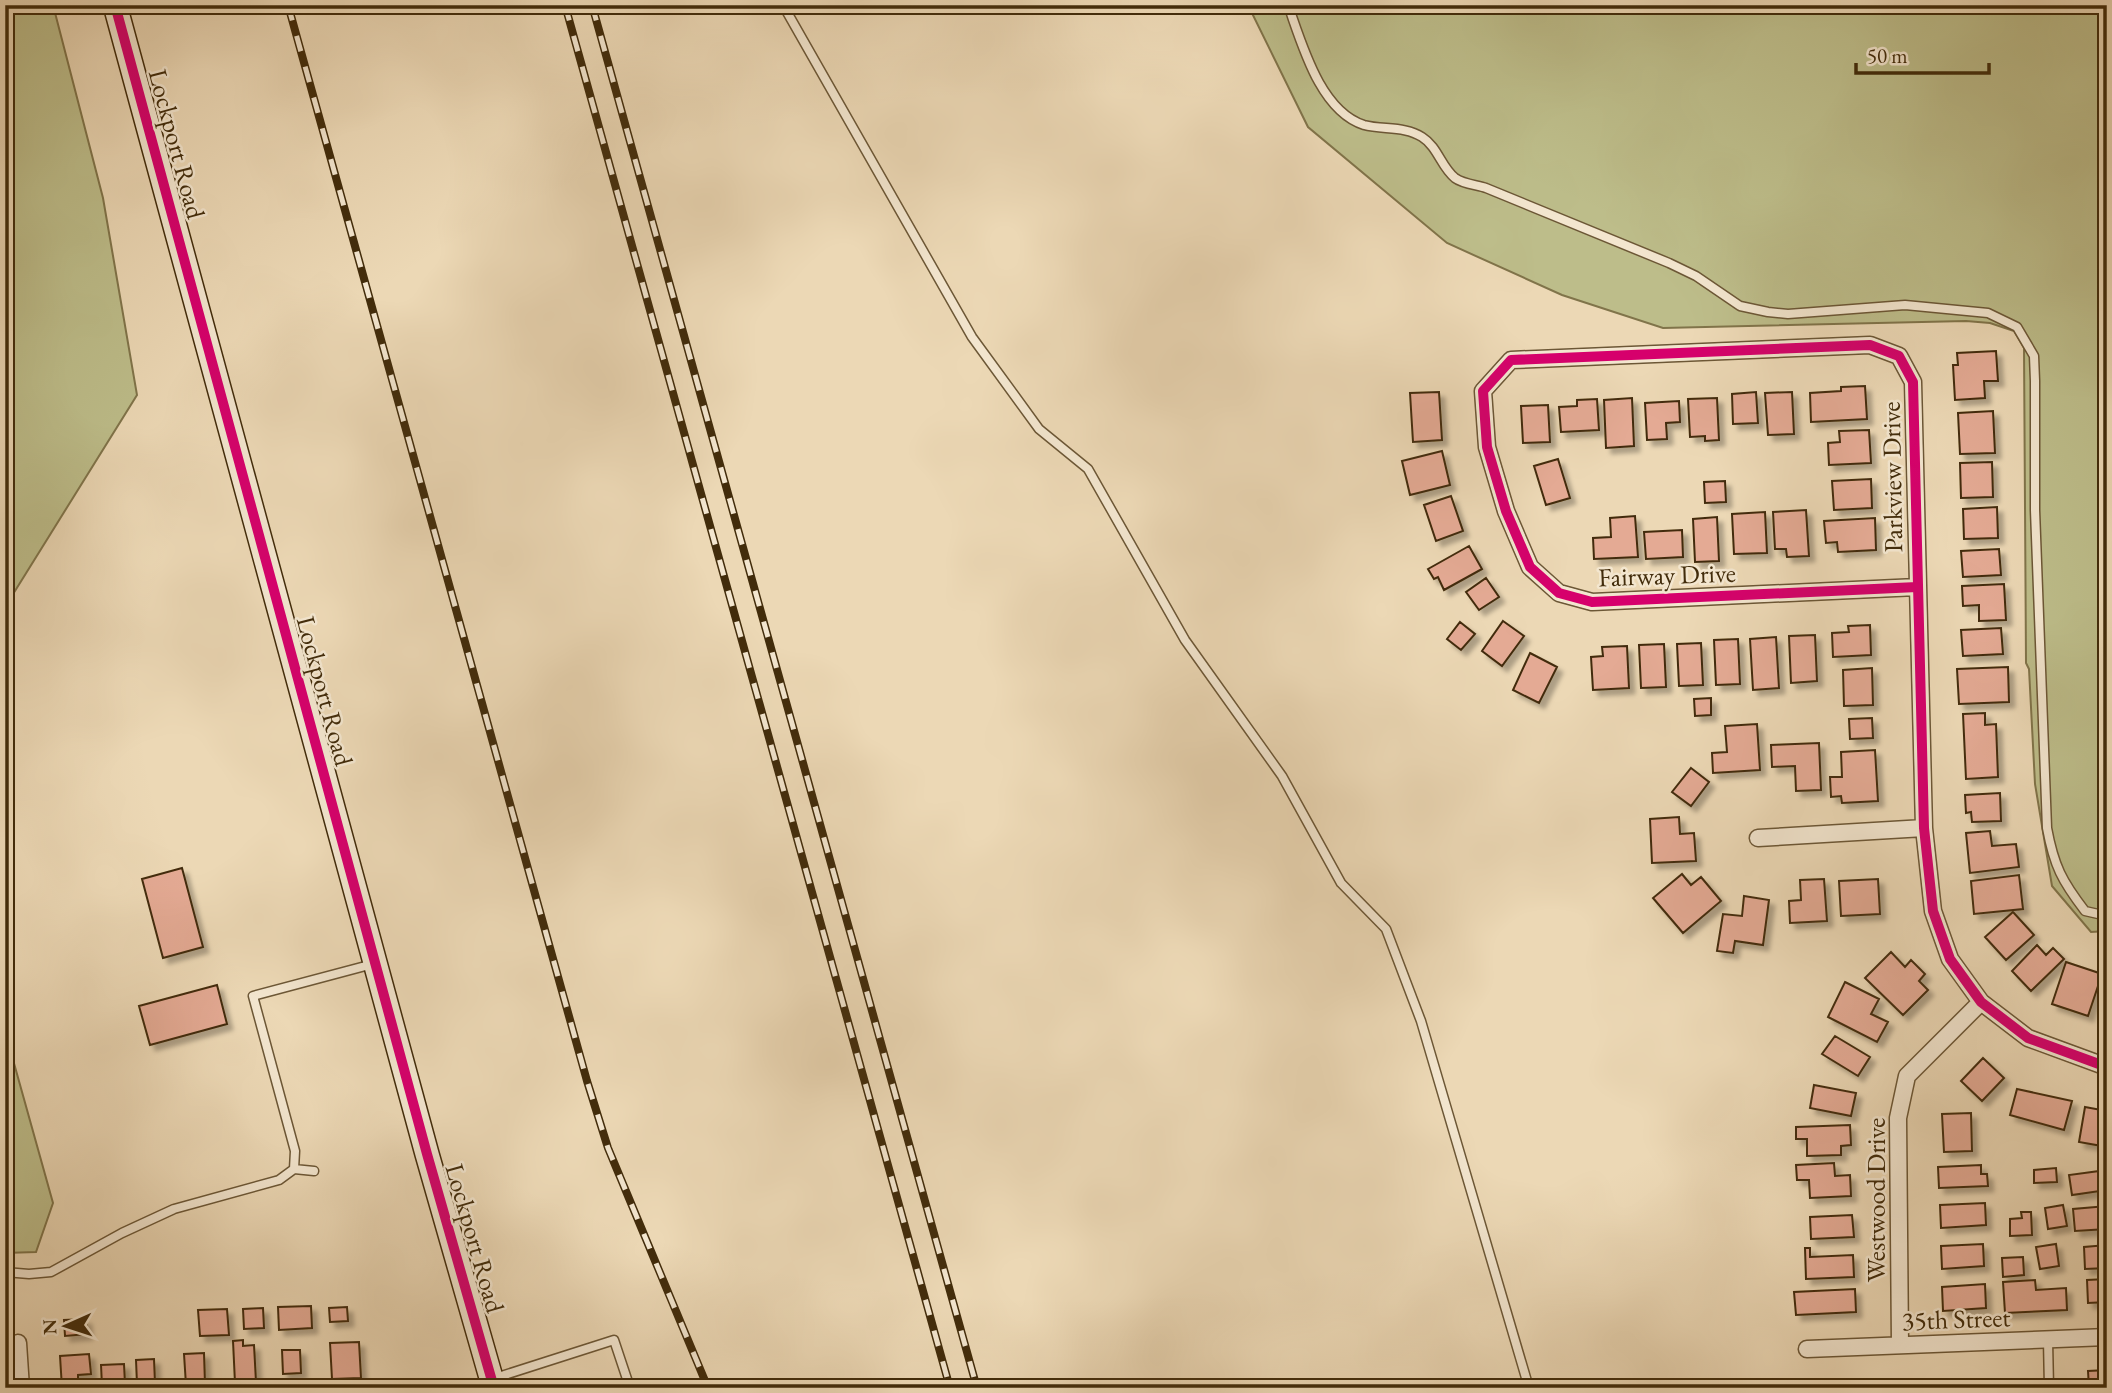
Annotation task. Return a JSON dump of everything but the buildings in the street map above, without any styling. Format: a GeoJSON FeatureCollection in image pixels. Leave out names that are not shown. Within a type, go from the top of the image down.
{"type":"FeatureCollection","features":[{"type":"Feature","properties":{"kind":"street","name":"Lockport Road"},"geometry":{"type":"LineString","coordinates":[[116,5],[492,1384]]}},
{"type":"Feature","properties":{"kind":"street","name":"Parkview Drive"},"geometry":{"type":"LineString","coordinates":[[1483,391],[1511,360],[1870,345],[1899,356],[1913,382],[1924,828],[1933,911],[1950,959],[1981,1002],[2028,1038],[2107,1067]]}},
{"type":"Feature","properties":{"kind":"street","name":"Fairway Drive"},"geometry":{"type":"LineString","coordinates":[[1483,391],[1487,447],[1506,511],[1530,567],[1559,593],[1592,602],[1917,587]]}},
{"type":"Feature","properties":{"kind":"street"},"geometry":{"type":"LineString","coordinates":[[1758,838],[1924,828]]}},
{"type":"Feature","properties":{"kind":"street","name":"Westwood Drive"},"geometry":{"type":"LineString","coordinates":[[1900,1345],[1898,1118],[1907,1076],[1981,1002]]}},
{"type":"Feature","properties":{"kind":"street","name":"35th Street"},"geometry":{"type":"LineString","coordinates":[[1807,1349],[2107,1338]]}},
{"type":"Feature","properties":{"kind":"street"},"geometry":{"type":"LineString","coordinates":[[18,1343],[21,1388]]}},
{"type":"Feature","properties":{"kind":"lane"},"geometry":{"type":"LineString","coordinates":[[783,5],[972,337],[1039,429],[1088,469],[1185,640],[1282,776],[1341,883],[1386,929],[1421,1021],[1529,1388]]}},
{"type":"Feature","properties":{"kind":"lane"},"geometry":{"type":"LineString","coordinates":[[1288,5],[1302,49],[1315,77],[1338,108],[1355,122],[1418,134],[1437,153],[1457,180],[1486,188],[1669,263],[1696,276],[1740,306],[1788,314],[1905,304],[1988,313],[2017,327],[2034,356],[2035,510],[2047,828],[2057,872],[2068,889],[2085,911],[2107,916]]}},
{"type":"Feature","properties":{"kind":"lane"},"geometry":{"type":"LineString","coordinates":[[294,1169],[295,1151],[253,996],[376,963]]}},
{"type":"Feature","properties":{"kind":"lane"},"geometry":{"type":"LineString","coordinates":[[5,1272],[51,1272],[122,1233],[174,1209],[279,1180],[294,1169],[314,1171]]}},
{"type":"Feature","properties":{"kind":"lane"},"geometry":{"type":"LineString","coordinates":[[492,1384],[614,1340],[630,1388]]}},
{"type":"Feature","properties":{"kind":"lane"},"geometry":{"type":"LineString","coordinates":[[2048,1340],[2049,1388]]}},
{"type":"Feature","properties":{"kind":"green space"},"geometry":{"type":"Polygon","coordinates":[[[5,5],[53,5],[103,198],[137,395],[5,607],[5,5]]]}},
{"type":"Feature","properties":{"kind":"green space"},"geometry":{"type":"Polygon","coordinates":[[[1248,5],[2107,5],[2107,931],[2091,932],[2052,886],[2035,784],[2029,669],[2026,663],[2024,348],[2014,331],[1990,323],[1966,321],[1663,328],[1562,295],[1447,243],[1308,127],[1248,5]]]}},
{"type":"Feature","properties":{"kind":"green space"},"geometry":{"type":"Polygon","coordinates":[[[5,1031],[53,1203],[36,1252],[5,1253],[5,1031]]]}},
{"type":"Feature","properties":{"kind":"railway"},"geometry":{"type":"LineString","coordinates":[[288,5],[587,1081],[608,1148],[708,1388]]}},
{"type":"Feature","properties":{"kind":"railway"},"geometry":{"type":"LineString","coordinates":[[565,5],[950,1388]]}},
{"type":"Feature","properties":{"kind":"railway"},"geometry":{"type":"LineString","coordinates":[[592,5],[977,1388]]}},
{"type":"Feature","properties":{"kind":"cycle path"},"geometry":{"type":"LineString","coordinates":[[115,5],[427,1154],[494,1388]]}},
{"type":"Feature","properties":{"kind":"cycle path"},"geometry":{"type":"LineString","coordinates":[[1917,587],[1592,602],[1559,593],[1530,567],[1506,511],[1487,447],[1483,391],[1511,360],[1870,345],[1899,356],[1913,382],[1924,828],[1933,911],[1950,959],[1981,1002],[2028,1038],[2107,1067]]}}]}
